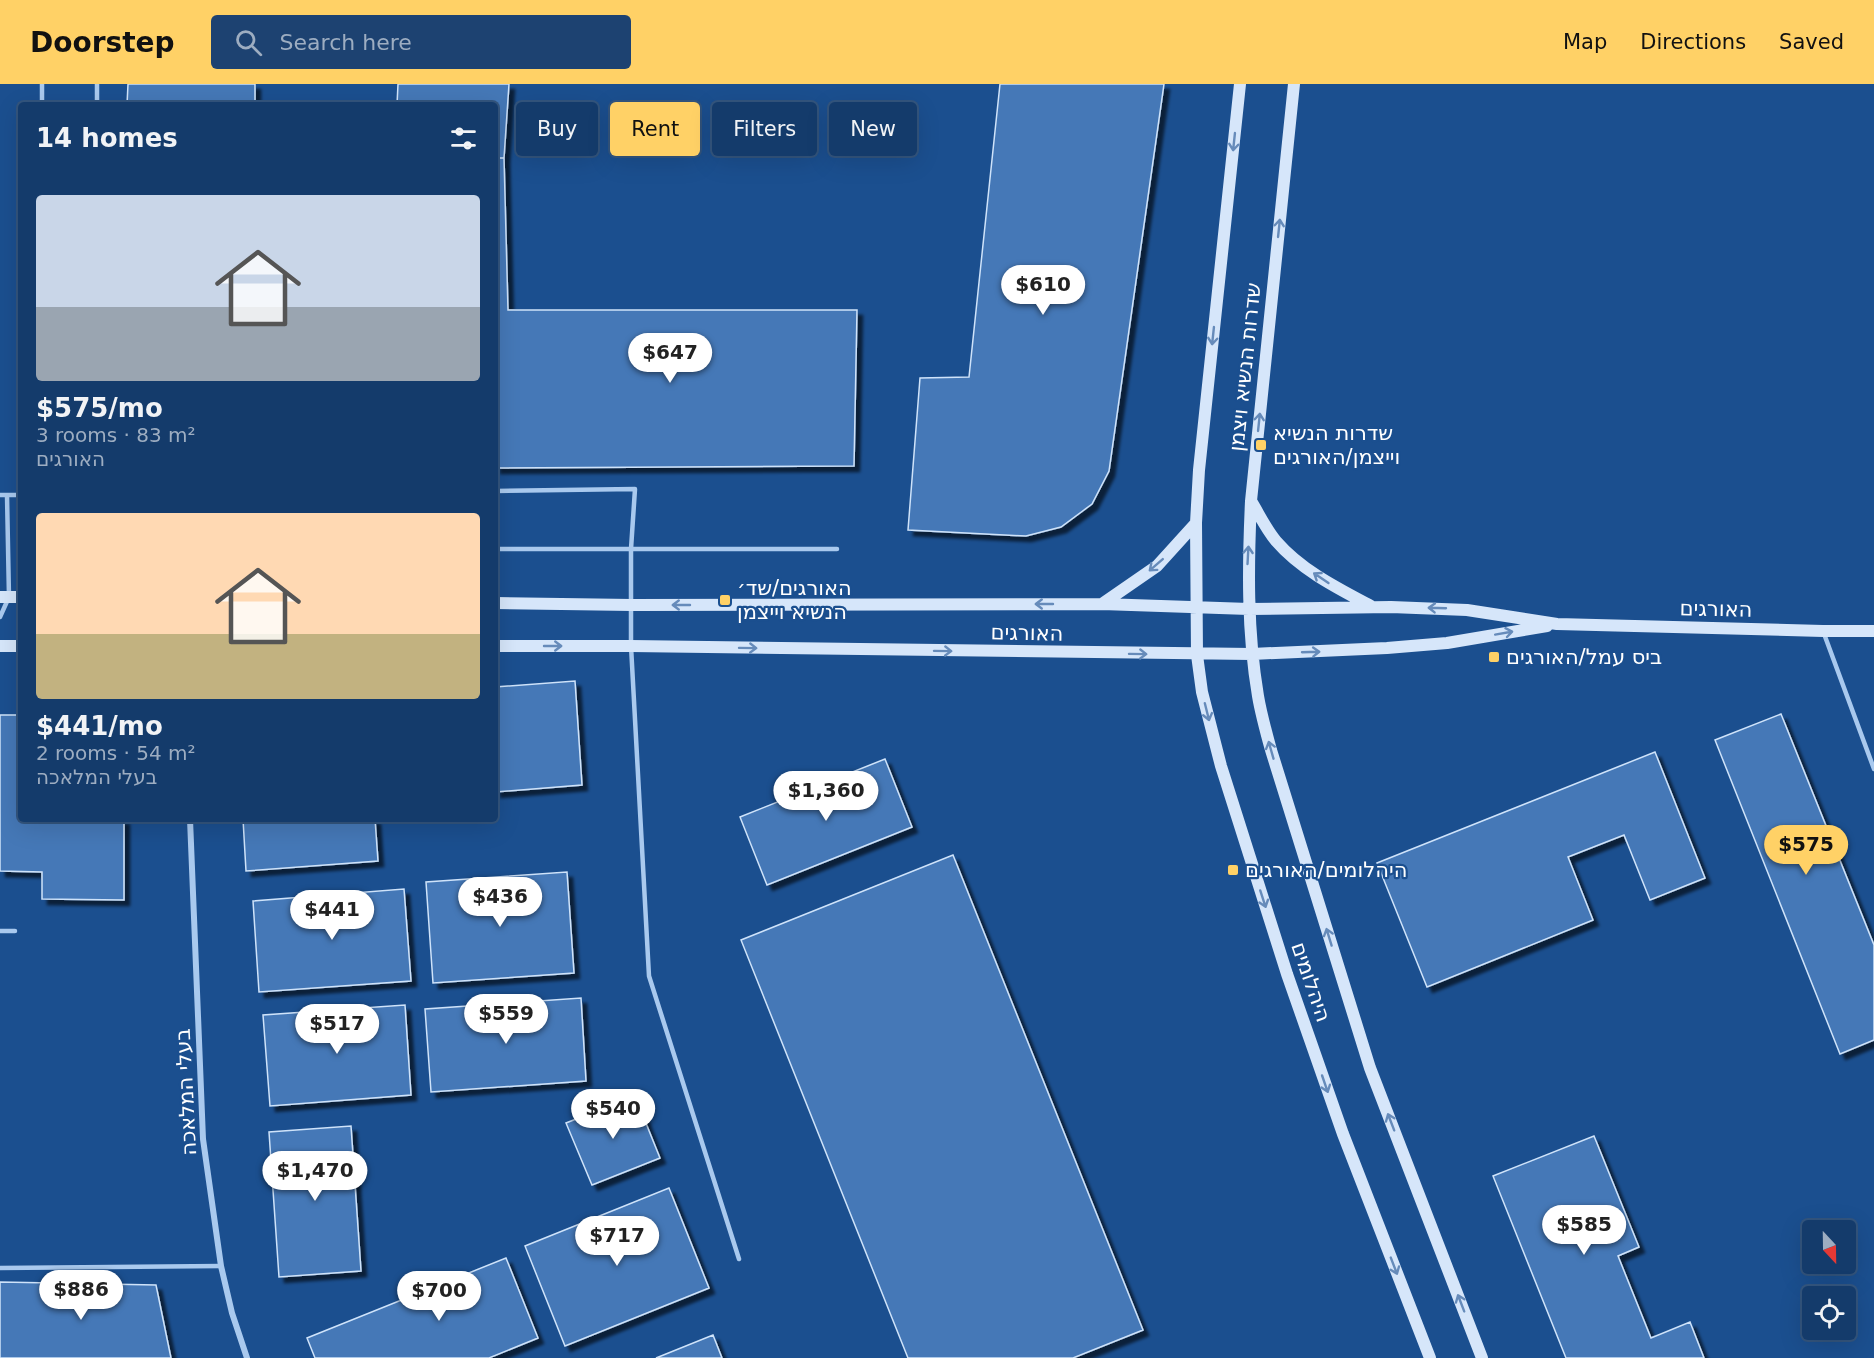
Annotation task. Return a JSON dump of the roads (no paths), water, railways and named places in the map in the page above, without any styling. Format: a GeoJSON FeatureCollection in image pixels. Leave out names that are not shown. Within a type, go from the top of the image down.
{"type":"FeatureCollection","features":[{"type":"Feature","properties":{"kind":"street","name":"שדרות הנשיא ויצמן"},"geometry":{"type":"LineString","coordinates":[[1195,608],[1199,470],[1240,84]]}},
{"type":"Feature","properties":{"kind":"street","name":"שדרות הנשיא ויצמן"},"geometry":{"type":"LineString","coordinates":[[1252,654],[1248,566],[1251,501],[1294,84]]}},
{"type":"Feature","properties":{"kind":"street"},"geometry":{"type":"LineString","coordinates":[[1251,501],[1275,540],[1296,560],[1321,580],[1372,607]]}},
{"type":"Feature","properties":{"kind":"street"},"geometry":{"type":"LineString","coordinates":[[1102,604],[1157,566],[1196,523]]}},
{"type":"Feature","properties":{"kind":"street","name":"האורגים"},"geometry":{"type":"LineString","coordinates":[[498,603],[1102,604],[1249,609],[1372,607],[1467,610],[1557,624],[1874,631]]}},
{"type":"Feature","properties":{"kind":"street","name":"היהלומים"},"geometry":{"type":"LineString","coordinates":[[1195,608],[1197,655],[1202,692],[1221,766],[1287,974],[1343,1134],[1430,1358]]}},
{"type":"Feature","properties":{"kind":"street","name":"האורגים"},"geometry":{"type":"LineString","coordinates":[[498,646],[1252,654],[1447,643],[1557,624]]}},
{"type":"Feature","properties":{"kind":"street"},"geometry":{"type":"LineString","coordinates":[[0,646],[18,646]]}},
{"type":"Feature","properties":{"kind":"street","name":"היהלומים"},"geometry":{"type":"LineString","coordinates":[[1252,654],[1258,698],[1271,750],[1370,1068],[1482,1358]]}},
{"type":"Feature","properties":{"kind":"street","name":"בעלי המלאכה"},"geometry":{"type":"LineString","coordinates":[[190,822],[203,1139],[221,1266],[232,1313],[247,1358]]}},
{"type":"Feature","properties":{"kind":"lane"},"geometry":{"type":"LineString","coordinates":[[42,84],[42,102]]}},
{"type":"Feature","properties":{"kind":"lane"},"geometry":{"type":"LineString","coordinates":[[97,84],[97,102]]}},
{"type":"Feature","properties":{"kind":"lane"},"geometry":{"type":"LineString","coordinates":[[498,491],[635,489],[631,549],[631,646],[649,976],[739,1259]]}},
{"type":"Feature","properties":{"kind":"lane"},"geometry":{"type":"LineString","coordinates":[[0,495],[18,495]]}},
{"type":"Feature","properties":{"kind":"lane"},"geometry":{"type":"LineString","coordinates":[[0,617],[10,597],[7,495]]}},
{"type":"Feature","properties":{"kind":"lane"},"geometry":{"type":"LineString","coordinates":[[498,549],[837,549]]}},
{"type":"Feature","properties":{"kind":"lane"},"geometry":{"type":"LineString","coordinates":[[1822,631],[1874,769]]}},
{"type":"Feature","properties":{"kind":"lane"},"geometry":{"type":"LineString","coordinates":[[0,931],[15,931]]}},
{"type":"Feature","properties":{"kind":"lane"},"geometry":{"type":"LineString","coordinates":[[0,1268],[221,1266]]}},
{"type":"Feature","properties":{"kind":"place","name":"שדרות הנשיא וייצמן/האורגים"},"geometry":{"type":"Point","coordinates":[1261,445]}},
{"type":"Feature","properties":{"kind":"place","name":"האורגים/שד׳ הנשיא וייצמן"},"geometry":{"type":"Point","coordinates":[725,600]}},
{"type":"Feature","properties":{"kind":"place","name":"ביס עמל/האורגים"},"geometry":{"type":"Point","coordinates":[1494,657]}},
{"type":"Feature","properties":{"kind":"place","name":"היהלומים/האורגים"},"geometry":{"type":"Point","coordinates":[1233,870]}}]}
